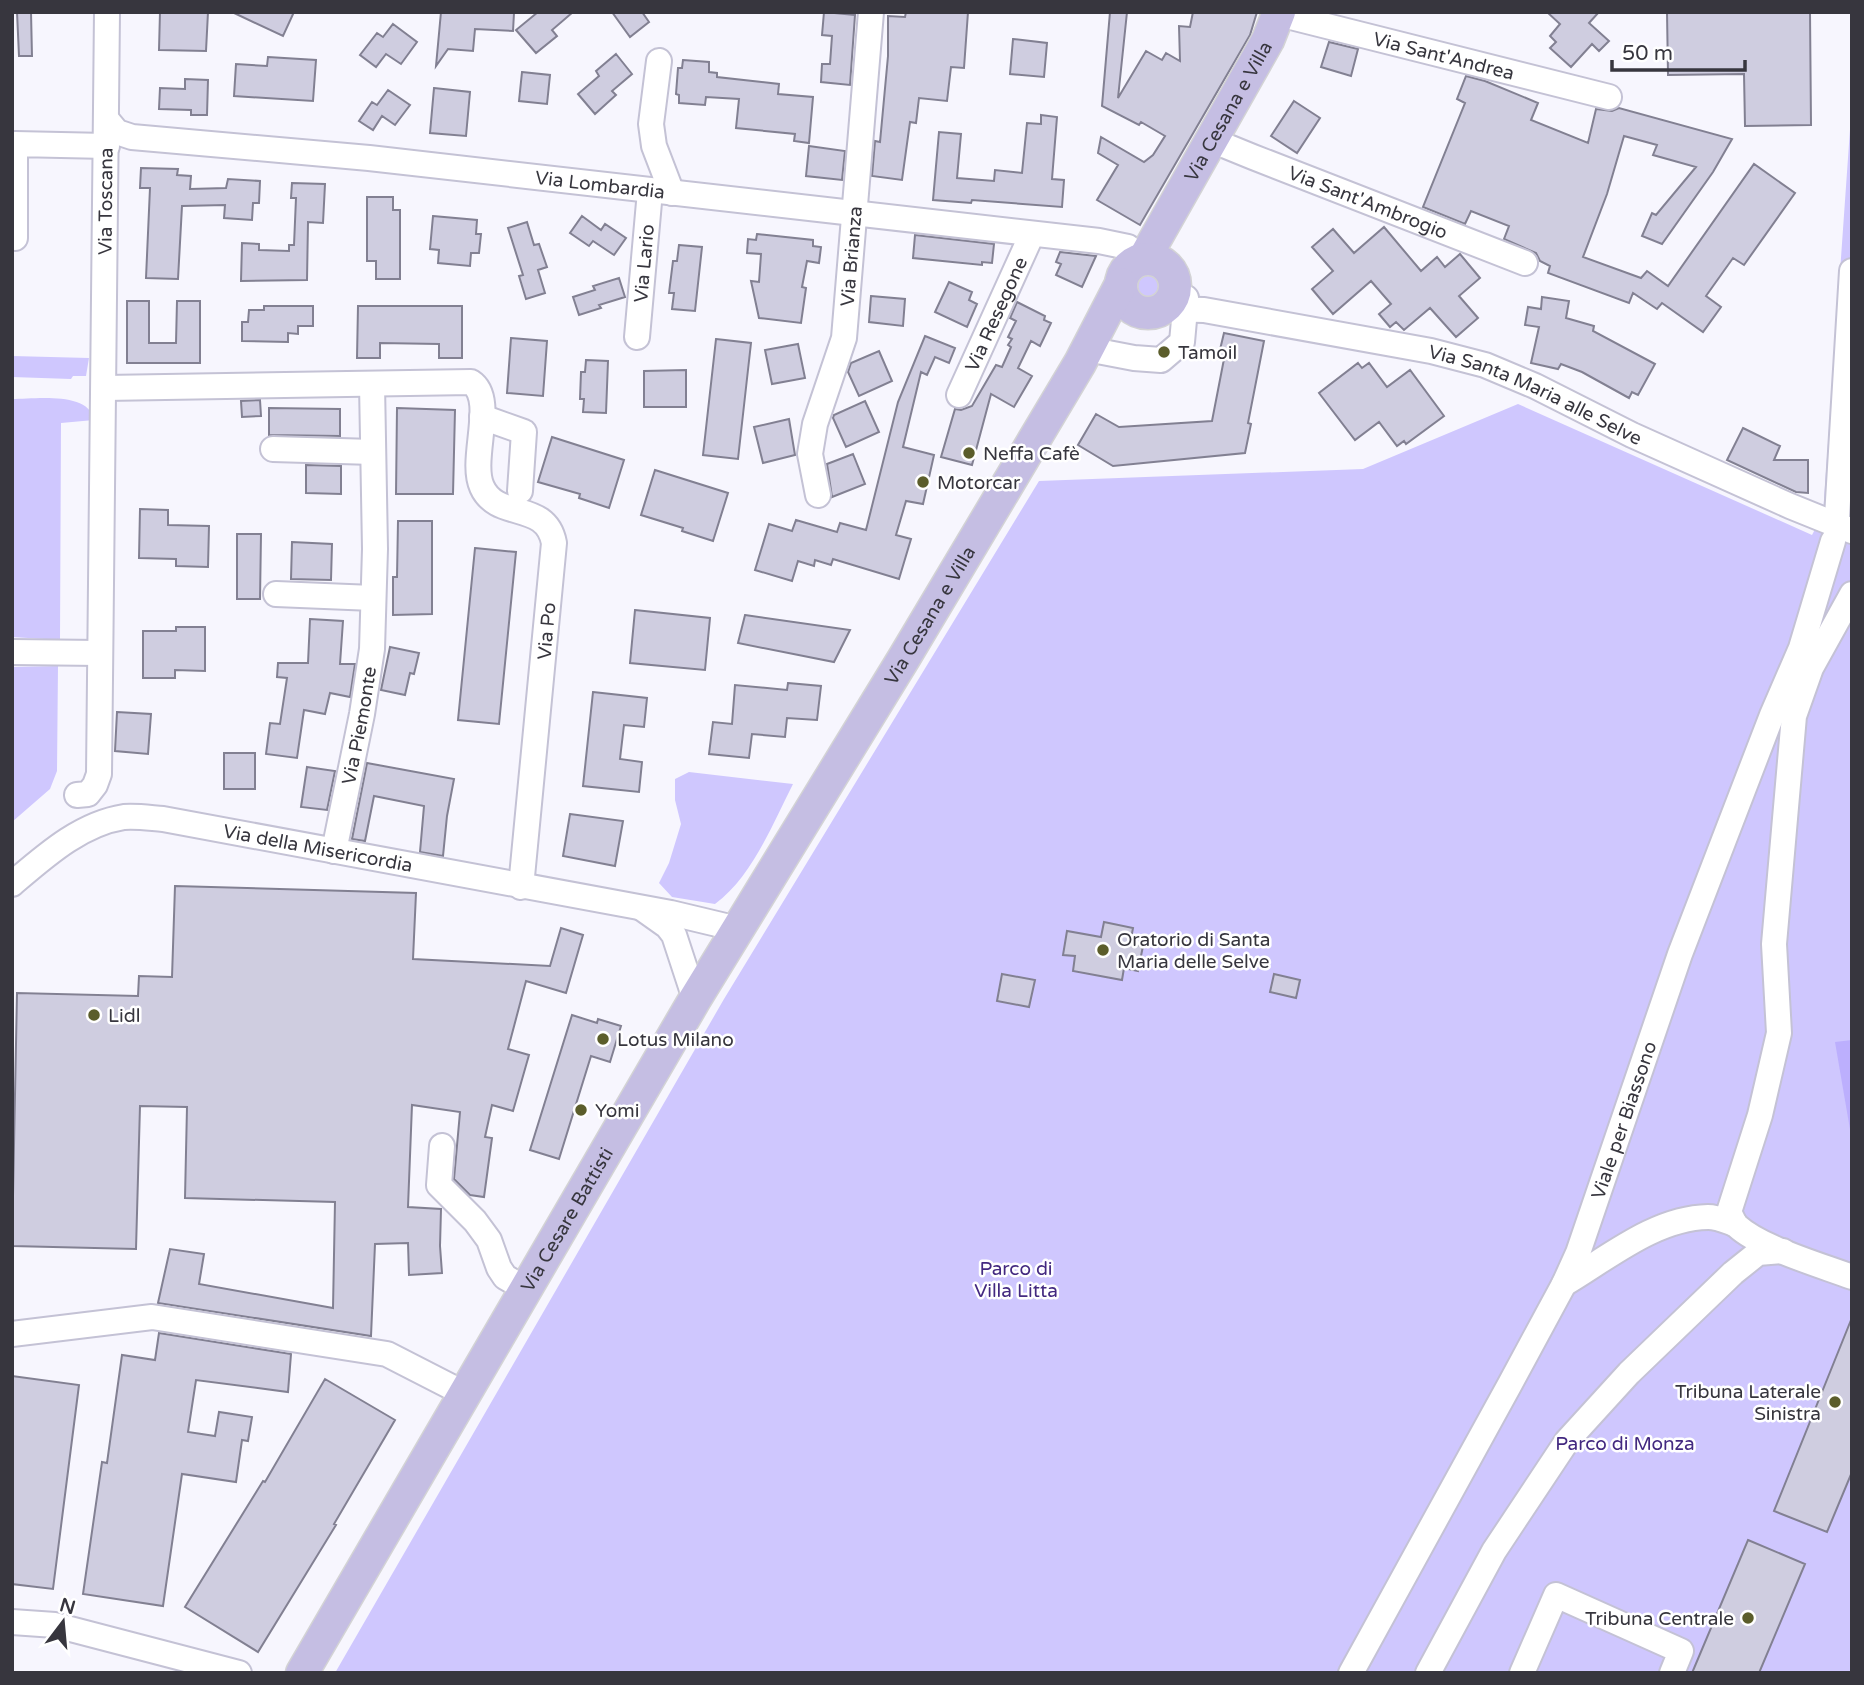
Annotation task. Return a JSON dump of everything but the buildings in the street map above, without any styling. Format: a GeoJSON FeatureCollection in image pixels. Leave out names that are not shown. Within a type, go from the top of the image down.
{"type":"FeatureCollection","features":[{"type":"Feature","properties":{"kind":"main road","name":"Via Cesana e Villa"},"geometry":{"type":"LineString","coordinates":[[776,866],[1087,354],[1161,290],[1173,209],[1268,40],[1279,13]]}},
{"type":"Feature","properties":{"kind":"main road","name":"Via Cesare Battisti"},"geometry":{"type":"LineString","coordinates":[[302,1673],[695,999],[776,866]]}},
{"type":"Feature","properties":{"kind":"street","name":"Via Toscana"},"geometry":{"type":"LineString","coordinates":[[77,794],[89,794],[99,774],[107,12]]}},
{"type":"Feature","properties":{"kind":"street","name":"Via Brianza"},"geometry":{"type":"LineString","coordinates":[[817,495],[810,454],[815,424],[844,338],[871,12]]}},
{"type":"Feature","properties":{"kind":"street","name":"Via Sant'Andrea"},"geometry":{"type":"LineString","coordinates":[[1279,13],[1609,97]]}},
{"type":"Feature","properties":{"kind":"street"},"geometry":{"type":"LineString","coordinates":[[659,61],[651,124],[661,192]]}},
{"type":"Feature","properties":{"kind":"street","name":"Via Lombardia"},"geometry":{"type":"LineString","coordinates":[[107,120],[117,132],[132,137],[369,158],[1098,241],[1128,247],[1161,290]]}},
{"type":"Feature","properties":{"kind":"street","name":"Via Sant'Ambrogio"},"geometry":{"type":"LineString","coordinates":[[1213,138],[1253,157],[1525,263]]}},
{"type":"Feature","properties":{"kind":"street"},"geometry":{"type":"LineString","coordinates":[[15,238],[15,144],[107,146]]}},
{"type":"Feature","properties":{"kind":"street","name":"Via Lario"},"geometry":{"type":"LineString","coordinates":[[637,337],[661,192]]}},
{"type":"Feature","properties":{"kind":"street","name":"Via Resegone"},"geometry":{"type":"LineString","coordinates":[[959,395],[1032,234]]}},
{"type":"Feature","properties":{"kind":"street","name":"Viale per Biassono"},"geometry":{"type":"LineString","coordinates":[[1351,1673],[1564,1284],[1578,1253],[1680,954],[1772,715],[1801,648],[1840,530],[1852,271]]}},
{"type":"Feature","properties":{"kind":"street"},"geometry":{"type":"LineString","coordinates":[[1087,354],[1161,360],[1182,342],[1161,290]]}},
{"type":"Feature","properties":{"kind":"street","name":"Via Santa Maria alle Selve"},"geometry":{"type":"LineString","coordinates":[[1161,290],[1485,365],[1840,530]]}},
{"type":"Feature","properties":{"kind":"street","name":"Via Po"},"geometry":{"type":"LineString","coordinates":[[105,388],[471,382],[478,386],[482,416],[478,461],[482,487],[498,504],[544,521],[552,531],[554,543],[521,887]]}},
{"type":"Feature","properties":{"kind":"street","name":"Via Piemonte"},"geometry":{"type":"LineString","coordinates":[[334,851],[372,649],[372,384]]}},
{"type":"Feature","properties":{"kind":"street"},"geometry":{"type":"LineString","coordinates":[[482,416],[524,432],[520,491]]}},
{"type":"Feature","properties":{"kind":"street"},"geometry":{"type":"LineString","coordinates":[[273,449],[373,452]]}},
{"type":"Feature","properties":{"kind":"street"},"geometry":{"type":"LineString","coordinates":[[276,594],[373,598]]}},
{"type":"Feature","properties":{"kind":"street"},"geometry":{"type":"LineString","coordinates":[[1735,1224],[1729,1212],[1760,1115],[1780,1033],[1774,944],[1794,716],[1811,668],[1852,594]]}},
{"type":"Feature","properties":{"kind":"street"},"geometry":{"type":"LineString","coordinates":[[12,652],[100,653]]}},
{"type":"Feature","properties":{"kind":"street","name":"Via della Misericordia"},"geometry":{"type":"LineString","coordinates":[[12,884],[54,847],[97,825],[127,817],[163,818],[703,919],[738,929]]}},
{"type":"Feature","properties":{"kind":"street","name":"Via della Misericordia"},"geometry":{"type":"LineString","coordinates":[[642,908],[667,926],[674,935],[704,954],[720,959]]}},
{"type":"Feature","properties":{"kind":"street"},"geometry":{"type":"LineString","coordinates":[[674,935],[695,999]]}},
{"type":"Feature","properties":{"kind":"street"},"geometry":{"type":"LineString","coordinates":[[442,1146],[439,1185],[482,1230],[505,1277],[526,1289]]}},
{"type":"Feature","properties":{"kind":"street"},"geometry":{"type":"LineString","coordinates":[[1564,1284],[1652,1231],[1683,1220],[1711,1217],[1735,1224],[1783,1251],[1852,1277]]}},
{"type":"Feature","properties":{"kind":"street"},"geometry":{"type":"LineString","coordinates":[[1428,1673],[1494,1550],[1567,1441],[1629,1373],[1733,1273],[1758,1252],[1783,1251]]}},
{"type":"Feature","properties":{"kind":"street"},"geometry":{"type":"LineString","coordinates":[[12,1334],[152,1317],[387,1354],[465,1394]]}},
{"type":"Feature","properties":{"kind":"street"},"geometry":{"type":"LineString","coordinates":[[1522,1673],[1556,1595],[1681,1651],[1672,1673]]}},
{"type":"Feature","properties":{"kind":"street"},"geometry":{"type":"LineString","coordinates":[[12,1622],[55,1625],[239,1673]]}},
{"type":"Feature","properties":{"kind":"green space","name":"Parco di Villa Litta"},"geometry":{"type":"Polygon","coordinates":[[[1852,101],[1852,1673],[335,1673],[724,999],[1039,481],[1363,469],[1518,404],[1812,535],[1823,514],[1852,101]]]}},
{"type":"Feature","properties":{"kind":"green space"},"geometry":{"type":"Polygon","coordinates":[[[1148,269],[1158,274],[1163,284],[1158,294],[1148,299],[1138,294],[1133,284],[1138,274],[1148,269]]]}},
{"type":"Feature","properties":{"kind":"green space"},"geometry":{"type":"Polygon","coordinates":[[[12,356],[89,358],[86,376],[73,376],[71,379],[12,377],[12,356]]]}},
{"type":"Feature","properties":{"kind":"green space"},"geometry":{"type":"Polygon","coordinates":[[[47,398],[72,401],[82,404],[90,411],[94,420],[61,423],[60,640],[12,637],[12,399],[47,398]]]}},
{"type":"Feature","properties":{"kind":"green space"},"geometry":{"type":"Polygon","coordinates":[[[58,666],[57,771],[50,789],[12,822],[12,667],[58,666]]]}},
{"type":"Feature","properties":{"kind":"green space"},"geometry":{"type":"Polygon","coordinates":[[[689,772],[793,784],[750,865],[740,880],[715,904],[672,897],[659,883],[669,863],[681,824],[675,800],[675,779],[689,772]]]}},
{"type":"Feature","properties":{"kind":"shaded area"},"geometry":{"type":"Polygon","coordinates":[[[1852,1040],[1852,1141],[1835,1042],[1852,1040]]]}},
{"type":"Feature","properties":{"kind":"place","name":"Tamoil"},"geometry":{"type":"Point","coordinates":[1164,352]}},
{"type":"Feature","properties":{"kind":"place","name":"Neffa Cafè"},"geometry":{"type":"Point","coordinates":[969,453]}},
{"type":"Feature","properties":{"kind":"place","name":"Motorcar"},"geometry":{"type":"Point","coordinates":[923,482]}},
{"type":"Feature","properties":{"kind":"place","name":"Oratorio di Santa Maria delle Selve"},"geometry":{"type":"Point","coordinates":[1103,950]}},
{"type":"Feature","properties":{"kind":"place","name":"Lidl"},"geometry":{"type":"Point","coordinates":[94,1015]}},
{"type":"Feature","properties":{"kind":"place","name":"Lotus Milano"},"geometry":{"type":"Point","coordinates":[603,1039]}},
{"type":"Feature","properties":{"kind":"place","name":"Yomi"},"geometry":{"type":"Point","coordinates":[581,1110]}},
{"type":"Feature","properties":{"kind":"place","name":"Tribuna Laterale Sinistra"},"geometry":{"type":"Point","coordinates":[1835,1402]}},
{"type":"Feature","properties":{"kind":"place","name":"Tribuna Centrale"},"geometry":{"type":"Point","coordinates":[1748,1618]}},
{"type":"Feature","properties":{"kind":"park label","name":"Parco di Monza"},"geometry":{"type":"Point","coordinates":[1625,1443]}}]}
